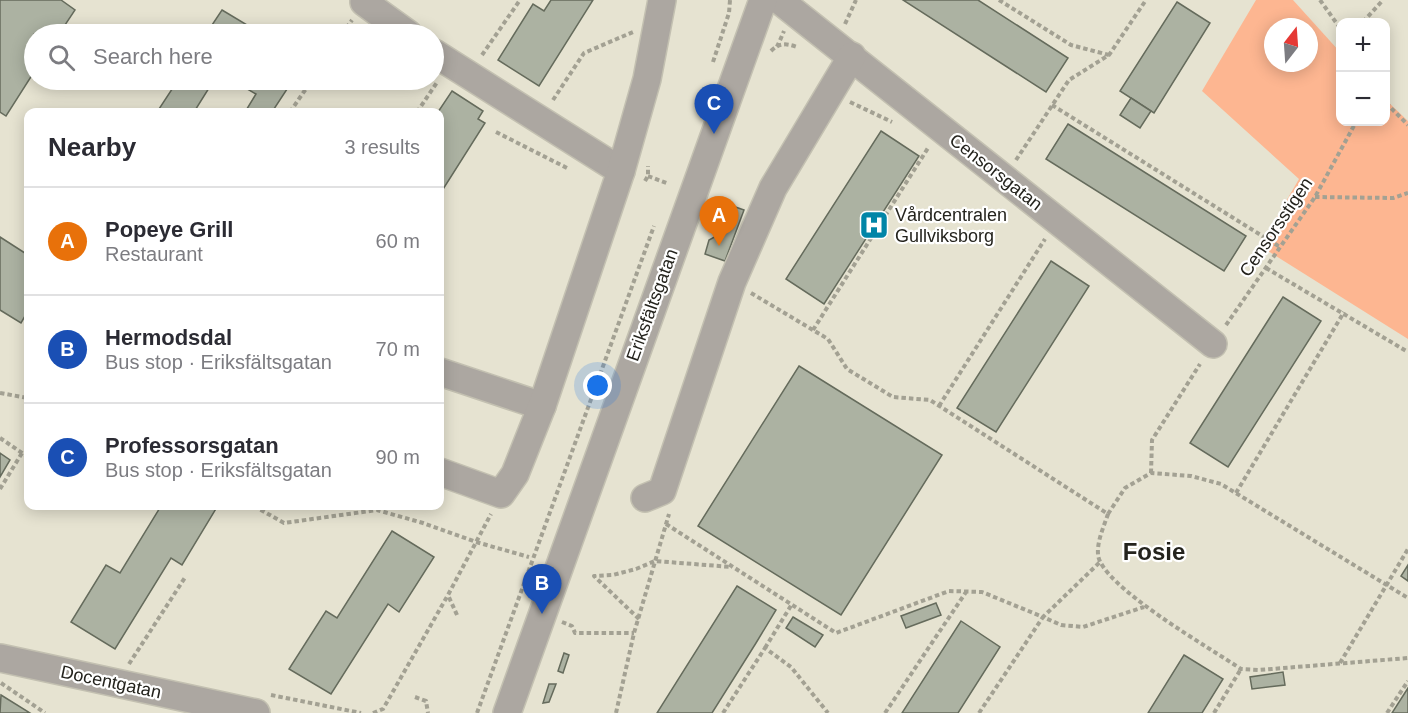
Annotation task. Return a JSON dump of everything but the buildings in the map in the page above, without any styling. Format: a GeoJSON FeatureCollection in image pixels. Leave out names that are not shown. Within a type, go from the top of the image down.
{"type":"FeatureCollection","features":[{"type":"Feature","properties":{"kind":"street","name":"Eriksfältsgatan"},"geometry":{"type":"LineString","coordinates":[[507,713],[763,0]]}},
{"type":"Feature","properties":{"kind":"street","name":"Censorsgatan"},"geometry":{"type":"LineString","coordinates":[[779,0],[1213,344]]}},
{"type":"Feature","properties":{"kind":"street"},"geometry":{"type":"LineString","coordinates":[[364,2],[394,24]]}},
{"type":"Feature","properties":{"kind":"street"},"geometry":{"type":"LineString","coordinates":[[444,473],[508,484],[542,406],[621,171],[647,79],[660,10]]}},
{"type":"Feature","properties":{"kind":"street"},"geometry":{"type":"LineString","coordinates":[[653,494],[732,282],[773,188],[852,56]]}},
{"type":"Feature","properties":{"kind":"street"},"geometry":{"type":"LineString","coordinates":[[444,61],[621,171]]}},
{"type":"Feature","properties":{"kind":"street"},"geometry":{"type":"LineString","coordinates":[[444,373],[542,406]]}},
{"type":"Feature","properties":{"kind":"street","name":"Docentgatan"},"geometry":{"type":"LineString","coordinates":[[0,658],[256,713]]}},
{"type":"Feature","properties":{"kind":"path"},"geometry":{"type":"LineString","coordinates":[[480,58],[520,0]]}},
{"type":"Feature","properties":{"kind":"path"},"geometry":{"type":"LineString","coordinates":[[713,62],[729,13],[730,0]]}},
{"type":"Feature","properties":{"kind":"path"},"geometry":{"type":"LineString","coordinates":[[999,0],[1071,45],[1109,55]]}},
{"type":"Feature","properties":{"kind":"path"},"geometry":{"type":"LineString","coordinates":[[1004,178],[1069,80],[1109,55],[1146,0]]}},
{"type":"Feature","properties":{"kind":"path"},"geometry":{"type":"LineString","coordinates":[[1320,0],[1336,21]]}},
{"type":"Feature","properties":{"kind":"path"},"geometry":{"type":"LineString","coordinates":[[1367,18],[1383,0]]}},
{"type":"Feature","properties":{"kind":"path"},"geometry":{"type":"LineString","coordinates":[[549,105],[584,53],[660,10]]}},
{"type":"Feature","properties":{"kind":"path"},"geometry":{"type":"LineString","coordinates":[[765,60],[778,45],[789,44],[800,48]]}},
{"type":"Feature","properties":{"kind":"path"},"geometry":{"type":"LineString","coordinates":[[293,108],[305,90]]}},
{"type":"Feature","properties":{"kind":"path"},"geometry":{"type":"LineString","coordinates":[[419,108],[427,90]]}},
{"type":"Feature","properties":{"kind":"path"},"geometry":{"type":"LineString","coordinates":[[830,93],[896,124]]}},
{"type":"Feature","properties":{"kind":"path"},"geometry":{"type":"LineString","coordinates":[[1052,105],[1280,247]]}},
{"type":"Feature","properties":{"kind":"path"},"geometry":{"type":"LineString","coordinates":[[1390,108],[1408,125]]}},
{"type":"Feature","properties":{"kind":"path","name":"Censorsstigen"},"geometry":{"type":"LineString","coordinates":[[1150,472],[1152,440],[1213,344],[1315,197],[1354,126]]}},
{"type":"Feature","properties":{"kind":"path"},"geometry":{"type":"LineString","coordinates":[[813,330],[932,143]]}},
{"type":"Feature","properties":{"kind":"path"},"geometry":{"type":"LineString","coordinates":[[665,195],[673,174]]}},
{"type":"Feature","properties":{"kind":"path"},"geometry":{"type":"LineString","coordinates":[[648,176],[669,184]]}},
{"type":"Feature","properties":{"kind":"path"},"geometry":{"type":"LineString","coordinates":[[1315,197],[1393,198],[1408,193]]}},
{"type":"Feature","properties":{"kind":"path"},"geometry":{"type":"LineString","coordinates":[[477,713],[657,217]]}},
{"type":"Feature","properties":{"kind":"path"},"geometry":{"type":"LineString","coordinates":[[939,406],[1049,233]]}},
{"type":"Feature","properties":{"kind":"path"},"geometry":{"type":"LineString","coordinates":[[1266,267],[1408,352]]}},
{"type":"Feature","properties":{"kind":"path"},"geometry":{"type":"LineString","coordinates":[[732,282],[828,339],[847,369],[893,397],[930,400],[1108,514]]}},
{"type":"Feature","properties":{"kind":"path"},"geometry":{"type":"LineString","coordinates":[[1236,493],[1344,312]]}},
{"type":"Feature","properties":{"kind":"path"},"geometry":{"type":"LineString","coordinates":[[0,393],[24,397]]}},
{"type":"Feature","properties":{"kind":"path"},"geometry":{"type":"LineString","coordinates":[[0,438],[22,453],[0,489]]}},
{"type":"Feature","properties":{"kind":"path"},"geometry":{"type":"LineString","coordinates":[[1408,598],[1221,484],[1191,476],[1150,472],[1125,488],[1108,514],[1098,555],[1100,562],[1122,587],[1145,607],[1241,669],[1259,670],[1408,658]]}},
{"type":"Feature","properties":{"kind":"path"},"geometry":{"type":"LineString","coordinates":[[373,713],[383,709],[508,484]]}},
{"type":"Feature","properties":{"kind":"path"},"geometry":{"type":"LineString","coordinates":[[616,713],[634,633],[670,511],[653,494]]}},
{"type":"Feature","properties":{"kind":"path"},"geometry":{"type":"LineString","coordinates":[[261,510],[284,523],[377,510],[529,557]]}},
{"type":"Feature","properties":{"kind":"path"},"geometry":{"type":"LineString","coordinates":[[666,524],[836,633],[949,591],[982,592],[1061,625],[1083,627],[1145,607]]}},
{"type":"Feature","properties":{"kind":"path"},"geometry":{"type":"LineString","coordinates":[[1340,663],[1408,549]]}},
{"type":"Feature","properties":{"kind":"path"},"geometry":{"type":"LineString","coordinates":[[639,619],[594,576],[613,575],[655,561],[733,567]]}},
{"type":"Feature","properties":{"kind":"path"},"geometry":{"type":"LineString","coordinates":[[979,713],[1043,617],[1100,562]]}},
{"type":"Feature","properties":{"kind":"path"},"geometry":{"type":"LineString","coordinates":[[128,666],[186,576]]}},
{"type":"Feature","properties":{"kind":"path"},"geometry":{"type":"LineString","coordinates":[[885,713],[967,591]]}},
{"type":"Feature","properties":{"kind":"path"},"geometry":{"type":"LineString","coordinates":[[448,595],[457,615]]}},
{"type":"Feature","properties":{"kind":"path"},"geometry":{"type":"LineString","coordinates":[[723,713],[792,604]]}},
{"type":"Feature","properties":{"kind":"path"},"geometry":{"type":"LineString","coordinates":[[572,626],[575,633],[634,633]]}},
{"type":"Feature","properties":{"kind":"path"},"geometry":{"type":"LineString","coordinates":[[765,648],[791,667],[828,713]]}},
{"type":"Feature","properties":{"kind":"path"},"geometry":{"type":"LineString","coordinates":[[1214,713],[1241,669]]}},
{"type":"Feature","properties":{"kind":"path"},"geometry":{"type":"LineString","coordinates":[[1387,713],[1408,681]]}},
{"type":"Feature","properties":{"kind":"path"},"geometry":{"type":"LineString","coordinates":[[0,682],[45,713]]}},
{"type":"Feature","properties":{"kind":"path"},"geometry":{"type":"LineString","coordinates":[[415,697],[426,701],[428,713]]}},
{"type":"Feature","properties":{"kind":"shaded area"},"geometry":{"type":"Polygon","coordinates":[[[1256,0],[1293,0],[1309,18],[1264,18],[1264,72],[1318,72],[1318,28],[1336,48],[1336,126],[1390,126],[1390,104],[1408,121],[1408,339],[1260,246],[1299,179],[1202,91],[1256,0]]]}},
{"type":"Feature","properties":{"kind":"place","name":"Professorsgatan"},"geometry":{"type":"Point","coordinates":[714,134]}},
{"type":"Feature","properties":{"kind":"place","name":"Vårdcentralen Gullviksborg"},"geometry":{"type":"Point","coordinates":[874,225]}},
{"type":"Feature","properties":{"kind":"place","name":"Popeye Grill"},"geometry":{"type":"Point","coordinates":[719,246]}},
{"type":"Feature","properties":{"kind":"place","name":"Hermodsdal"},"geometry":{"type":"Point","coordinates":[542,614]}},
{"type":"Feature","properties":{"kind":"district","name":"Fosie"},"geometry":{"type":"Point","coordinates":[1154,552]}}]}
